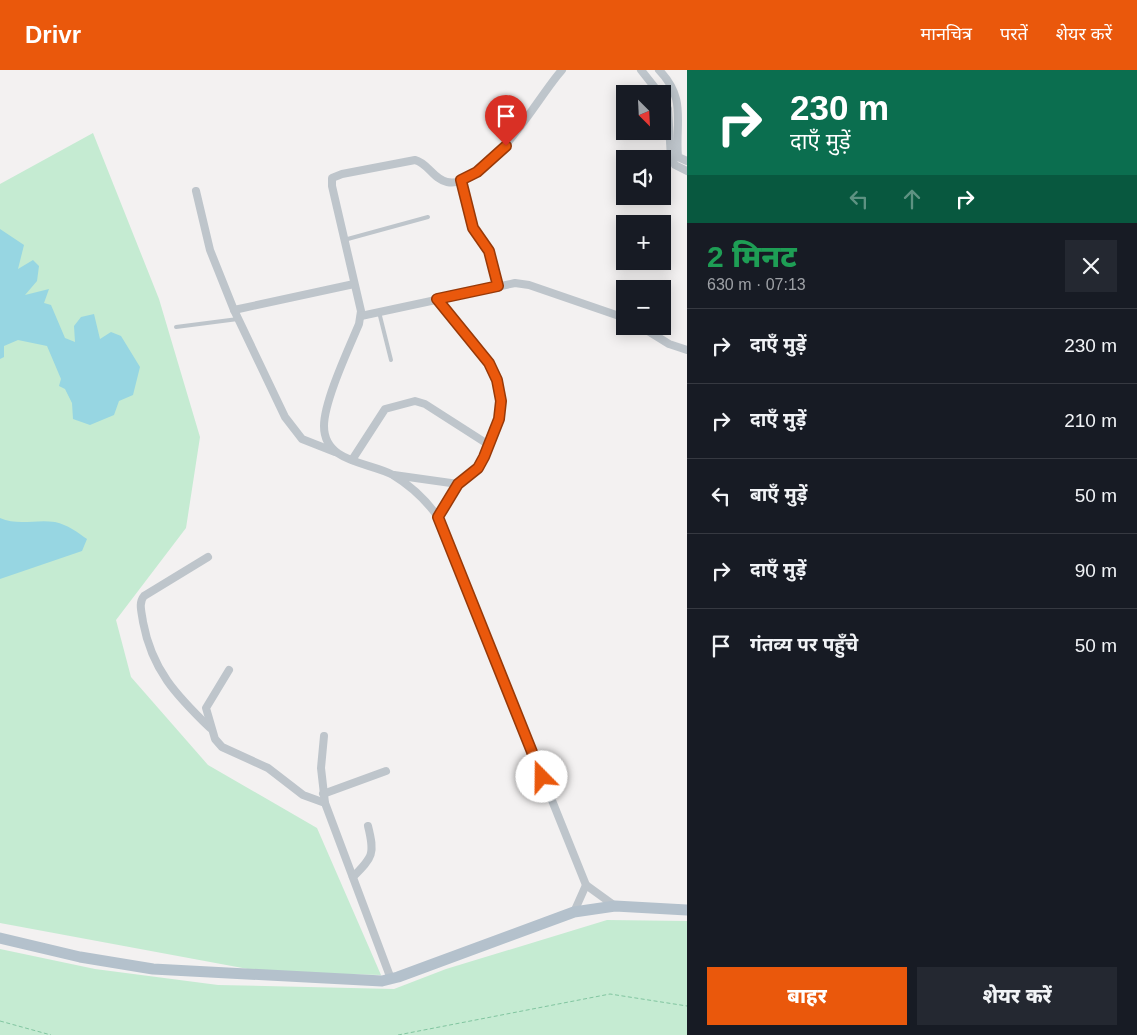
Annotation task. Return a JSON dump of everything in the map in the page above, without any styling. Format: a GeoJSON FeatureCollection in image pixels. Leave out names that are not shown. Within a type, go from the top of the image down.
{"type":"FeatureCollection","features":[{"type":"Feature","properties":{"kind":"main road"},"geometry":{"type":"LineString","coordinates":[[0,938],[80,957],[153,969],[302,977],[390,979],[574,912],[616,906],[687,910]]}},
{"type":"Feature","properties":{"kind":"street"},"geometry":{"type":"LineString","coordinates":[[339,454],[332,449],[326,439],[325,417],[361,316],[331,182],[335,176],[416,160],[440,179],[447,182],[461,180],[477,172],[506,146],[562,70]]}},
{"type":"Feature","properties":{"kind":"street"},"geometry":{"type":"LineString","coordinates":[[641,70],[653,85]]}},
{"type":"Feature","properties":{"kind":"street"},"geometry":{"type":"LineString","coordinates":[[659,70],[674,88],[679,110],[678,156],[684,162],[687,162]]}},
{"type":"Feature","properties":{"kind":"street"},"geometry":{"type":"LineString","coordinates":[[670,140],[671,158],[675,165],[687,171]]}},
{"type":"Feature","properties":{"kind":"street"},"geometry":{"type":"LineString","coordinates":[[461,180],[473,228],[489,251],[498,286]]}},
{"type":"Feature","properties":{"kind":"street"},"geometry":{"type":"LineString","coordinates":[[196,191],[210,250],[234,310],[291,427],[297,434],[309,443],[392,474],[458,484]]}},
{"type":"Feature","properties":{"kind":"street"},"geometry":{"type":"LineString","coordinates":[[361,316],[515,283],[529,284],[616,315]]}},
{"type":"Feature","properties":{"kind":"street"},"geometry":{"type":"LineString","coordinates":[[234,310],[354,284]]}},
{"type":"Feature","properties":{"kind":"street"},"geometry":{"type":"LineString","coordinates":[[437,299],[481,352],[497,380],[501,409],[489,444],[478,468],[458,484],[438,517]]}},
{"type":"Feature","properties":{"kind":"street"},"geometry":{"type":"LineString","coordinates":[[654,335],[669,344],[687,350]]}},
{"type":"Feature","properties":{"kind":"street"},"geometry":{"type":"LineString","coordinates":[[352,460],[380,413],[390,407],[415,401],[425,404],[489,444]]}},
{"type":"Feature","properties":{"kind":"street"},"geometry":{"type":"LineString","coordinates":[[392,474],[424,499],[438,517],[586,885],[616,906]]}},
{"type":"Feature","properties":{"kind":"street"},"geometry":{"type":"LineString","coordinates":[[208,557],[144,596],[140,604],[146,635],[160,670],[176,695],[212,731],[222,747],[268,768],[303,795],[325,803]]}},
{"type":"Feature","properties":{"kind":"street"},"geometry":{"type":"LineString","coordinates":[[212,731],[206,708],[229,670]]}},
{"type":"Feature","properties":{"kind":"street"},"geometry":{"type":"LineString","coordinates":[[324,736],[320,768],[325,803],[390,979]]}},
{"type":"Feature","properties":{"kind":"street"},"geometry":{"type":"LineString","coordinates":[[323,794],[386,771]]}},
{"type":"Feature","properties":{"kind":"street"},"geometry":{"type":"LineString","coordinates":[[353,877],[371,858],[372,845],[368,826]]}},
{"type":"Feature","properties":{"kind":"street"},"geometry":{"type":"LineString","coordinates":[[574,912],[586,885]]}},
{"type":"Feature","properties":{"kind":"lane"},"geometry":{"type":"LineString","coordinates":[[344,240],[428,217]]}},
{"type":"Feature","properties":{"kind":"lane"},"geometry":{"type":"LineString","coordinates":[[379,312],[391,360]]}},
{"type":"Feature","properties":{"kind":"lane"},"geometry":{"type":"LineString","coordinates":[[176,327],[238,319]]}},
{"type":"Feature","properties":{"kind":"path"},"geometry":{"type":"LineString","coordinates":[[398,1035],[610,994],[687,1006]]}},
{"type":"Feature","properties":{"kind":"path"},"geometry":{"type":"LineString","coordinates":[[0,1021],[51,1035]]}},
{"type":"Feature","properties":{"kind":"green space"},"geometry":{"type":"Polygon","coordinates":[[[93,133],[159,299],[200,437],[186,528],[116,620],[131,677],[208,765],[317,828],[381,975],[264,972],[0,923],[0,184],[93,133]]]}},
{"type":"Feature","properties":{"kind":"green space"},"geometry":{"type":"Polygon","coordinates":[[[607,920],[687,921],[687,1035],[0,1035],[0,949],[95,969],[218,985],[394,989],[446,969],[607,920]]]}},
{"type":"Feature","properties":{"kind":"water"},"geometry":{"type":"Polygon","coordinates":[[[0,229],[24,245],[18,269],[33,260],[39,266],[37,281],[25,295],[49,289],[44,303],[51,305],[65,338],[75,342],[74,326],[81,317],[94,314],[100,339],[111,332],[121,336],[140,367],[133,395],[119,401],[114,415],[90,425],[73,419],[72,403],[65,389],[59,386],[61,379],[47,346],[18,340],[4,346],[4,357],[0,359],[0,229]]]}},
{"type":"Feature","properties":{"kind":"water"},"geometry":{"type":"Polygon","coordinates":[[[0,518],[14,522],[48,521],[60,523],[87,539],[82,551],[0,579],[0,518]]]}},
{"type":"Feature","properties":{"kind":"route"},"geometry":{"type":"LineString","coordinates":[[506,146],[477,172],[461,180],[473,228],[480,241],[489,251],[498,286],[437,299],[489,363],[499,387],[501,409],[496,427],[478,468],[458,484],[438,517],[444,527],[542,777]]}}]}
